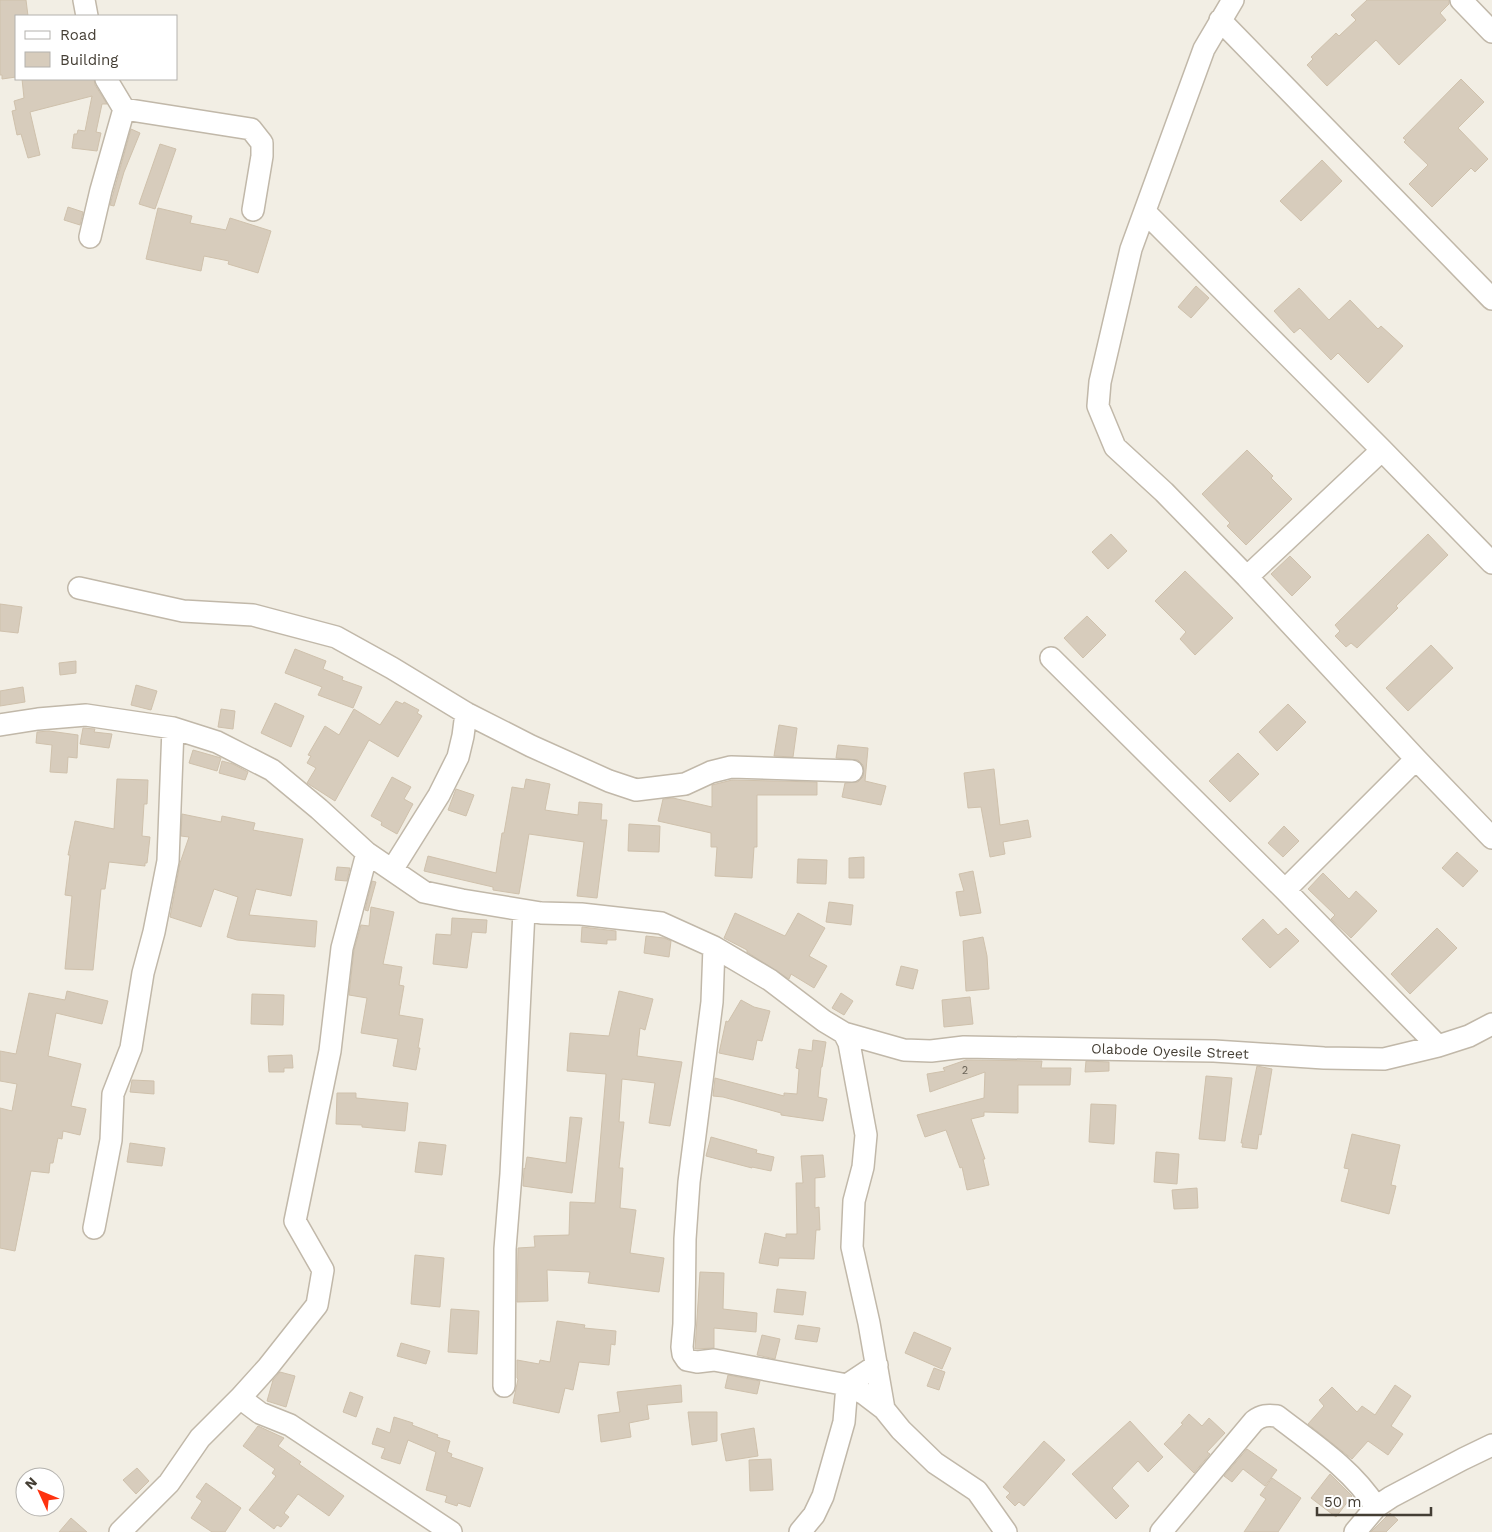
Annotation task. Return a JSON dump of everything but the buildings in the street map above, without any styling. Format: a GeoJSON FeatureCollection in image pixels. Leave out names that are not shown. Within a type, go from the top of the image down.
{"type":"FeatureCollection","features":[{"type":"Feature","properties":{"kind":"street"},"geometry":{"type":"LineString","coordinates":[[84,0],[87,15]]}},
{"type":"Feature","properties":{"kind":"street"},"geometry":{"type":"LineString","coordinates":[[1233,0],[1204,48],[1146,213],[1131,249],[1100,382],[1098,406],[1115,447],[1164,492],[1247,577],[1492,838]]}},
{"type":"Feature","properties":{"kind":"street"},"geometry":{"type":"LineString","coordinates":[[1460,0],[1489,23]]}},
{"type":"Feature","properties":{"kind":"street"},"geometry":{"type":"LineString","coordinates":[[1220,20],[1492,299]]}},
{"type":"Feature","properties":{"kind":"street"},"geometry":{"type":"LineString","coordinates":[[90,237],[124,109],[107,80]]}},
{"type":"Feature","properties":{"kind":"street"},"geometry":{"type":"LineString","coordinates":[[124,109],[251,129],[262,143],[262,156],[253,210]]}},
{"type":"Feature","properties":{"kind":"street"},"geometry":{"type":"LineString","coordinates":[[1146,213],[1492,563]]}},
{"type":"Feature","properties":{"kind":"street"},"geometry":{"type":"LineString","coordinates":[[1247,577],[1382,450]]}},
{"type":"Feature","properties":{"kind":"street"},"geometry":{"type":"LineString","coordinates":[[79,588],[184,611],[253,615],[336,637],[392,668],[466,713],[531,746],[609,781],[636,790],[685,784],[711,772],[731,768],[852,771]]}},
{"type":"Feature","properties":{"kind":"street"},"geometry":{"type":"LineString","coordinates":[[1051,658],[1438,1046]]}},
{"type":"Feature","properties":{"kind":"street"},"geometry":{"type":"LineString","coordinates":[[392,870],[439,794],[458,757],[466,713]]}},
{"type":"Feature","properties":{"kind":"street","name":"Olabode Oyesile Street"},"geometry":{"type":"LineString","coordinates":[[0,725],[38,719],[86,715],[173,728],[217,742],[272,770],[319,809],[367,853],[424,892],[524,911],[582,914],[661,923],[714,947],[770,980],[824,1021],[844,1033],[904,1050],[922,1051],[964,1047],[1214,1051],[1324,1058],[1384,1059],[1470,1036],[1492,1024]]}},
{"type":"Feature","properties":{"kind":"street"},"geometry":{"type":"LineString","coordinates":[[94,1228],[111,1140],[113,1094],[131,1048],[143,973],[154,932],[168,860],[173,728]]}},
{"type":"Feature","properties":{"kind":"street"},"geometry":{"type":"LineString","coordinates":[[1284,890],[1416,759]]}},
{"type":"Feature","properties":{"kind":"street"},"geometry":{"type":"LineString","coordinates":[[120,1532],[169,1483],[200,1438],[268,1368],[317,1305],[323,1270],[294,1221],[330,1051],[342,948],[367,853]]}},
{"type":"Feature","properties":{"kind":"street"},"geometry":{"type":"LineString","coordinates":[[504,1386],[506,1249],[524,911]]}},
{"type":"Feature","properties":{"kind":"street"},"geometry":{"type":"LineString","coordinates":[[714,947],[712,1002],[689,1182],[685,1239],[683,1354],[687,1360],[697,1362],[714,1360],[847,1385],[863,1393],[884,1409],[935,1463],[977,1492],[1006,1532]]}},
{"type":"Feature","properties":{"kind":"street"},"geometry":{"type":"LineString","coordinates":[[844,1033],[850,1043],[866,1135],[863,1166],[854,1201],[852,1247],[877,1365],[884,1409]]}},
{"type":"Feature","properties":{"kind":"street"},"geometry":{"type":"LineString","coordinates":[[847,1385],[877,1365]]}},
{"type":"Feature","properties":{"kind":"street"},"geometry":{"type":"LineString","coordinates":[[800,1532],[814,1515],[823,1496],[844,1422],[847,1385]]}},
{"type":"Feature","properties":{"kind":"street"},"geometry":{"type":"LineString","coordinates":[[240,1398],[260,1414],[290,1425],[451,1532]]}},
{"type":"Feature","properties":{"kind":"street"},"geometry":{"type":"LineString","coordinates":[[1161,1532],[1254,1421],[1261,1416],[1268,1415],[1276,1416],[1324,1452],[1366,1492],[1376,1507]]}},
{"type":"Feature","properties":{"kind":"street"},"geometry":{"type":"LineString","coordinates":[[1355,1532],[1376,1507],[1425,1479],[1492,1445]]}}]}
